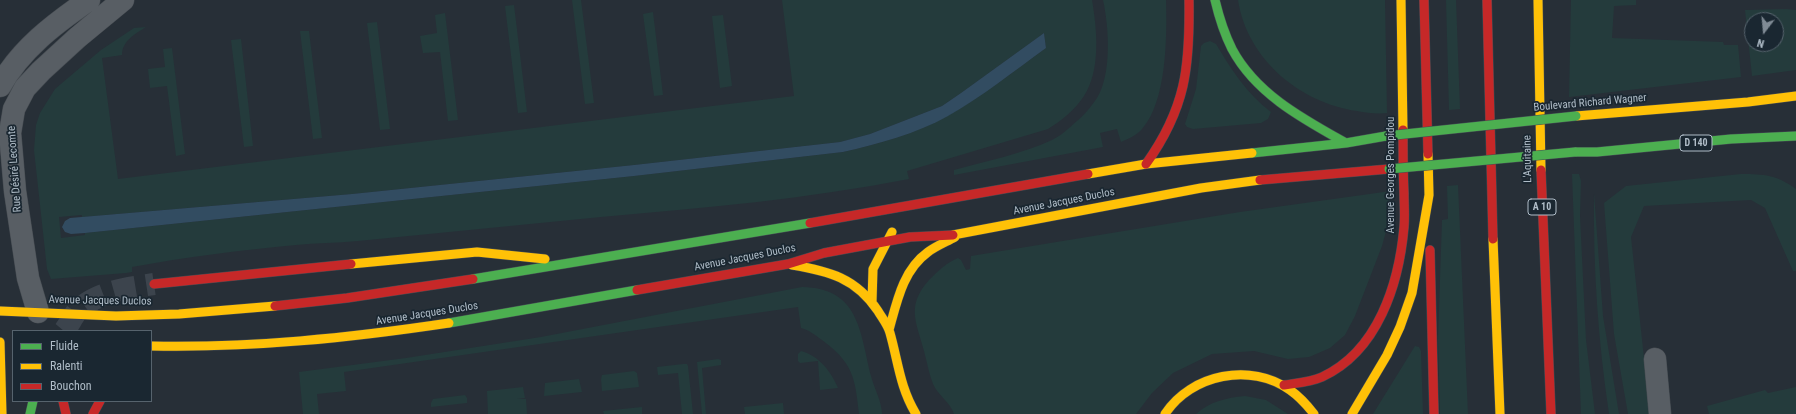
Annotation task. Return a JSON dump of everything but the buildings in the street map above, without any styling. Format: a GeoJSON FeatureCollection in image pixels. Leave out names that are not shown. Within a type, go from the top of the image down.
{"type":"FeatureCollection","features":[{"type":"Feature","properties":{"kind":"main road"},"geometry":{"type":"LineString","coordinates":[[1146,164],[1159,148],[1173,122],[1182,94],[1189,43],[1189,0]]}},
{"type":"Feature","properties":{"kind":"main road"},"geometry":{"type":"LineString","coordinates":[[1215,0],[1220,23],[1225,35],[1242,65],[1260,86],[1288,110],[1346,143]]}},
{"type":"Feature","properties":{"kind":"main road","name":"Avenue Georges Pompidou"},"geometry":{"type":"LineString","coordinates":[[1284,385],[1311,381],[1324,376],[1348,362],[1366,343],[1380,317],[1391,288],[1400,257],[1404,226],[1402,0]]}},
{"type":"Feature","properties":{"kind":"main road"},"geometry":{"type":"LineString","coordinates":[[1424,0],[1430,195],[1432,381],[1434,414]]}},
{"type":"Feature","properties":{"kind":"main road"},"geometry":{"type":"LineString","coordinates":[[1487,0],[1490,176],[1500,414]]}},
{"type":"Feature","properties":{"kind":"main road","name":"L'Aquitaine"},"geometry":{"type":"LineString","coordinates":[[1538,0],[1541,174],[1551,414]]}},
{"type":"Feature","properties":{"kind":"main road","name":"Boulevard Richard Wagner"},"geometry":{"type":"LineString","coordinates":[[1386,136],[1576,116],[1748,102],[1796,96]]}},
{"type":"Feature","properties":{"kind":"main road","name":"Avenue Jacques Duclos"},"geometry":{"type":"LineString","coordinates":[[0,311],[40,318],[179,314],[261,308],[347,298],[432,286],[1146,164],[1346,143],[1386,136]]}},
{"type":"Feature","properties":{"kind":"main road","name":"Avenue Jacques Duclos"},"geometry":{"type":"LineString","coordinates":[[152,346],[179,347],[318,341],[428,327],[788,264],[824,253],[886,241],[910,237],[959,235],[1201,188],[1271,179],[1576,152],[1597,152],[1731,139],[1796,136]]}},
{"type":"Feature","properties":{"kind":"main road"},"geometry":{"type":"LineString","coordinates":[[1352,414],[1387,355],[1400,327],[1412,293],[1430,195]]}},
{"type":"Feature","properties":{"kind":"main road"},"geometry":{"type":"LineString","coordinates":[[903,216],[910,205]]}},
{"type":"Feature","properties":{"kind":"main road"},"geometry":{"type":"LineString","coordinates":[[872,302],[873,269],[886,241],[894,230]]}},
{"type":"Feature","properties":{"kind":"main road"},"geometry":{"type":"LineString","coordinates":[[889,330],[898,295],[906,274],[916,262],[928,252],[959,235]]}},
{"type":"Feature","properties":{"kind":"main road"},"geometry":{"type":"LineString","coordinates":[[154,284],[247,273],[477,252],[570,262]]}},
{"type":"Feature","properties":{"kind":"main road"},"geometry":{"type":"LineString","coordinates":[[788,264],[824,270],[842,277],[872,302],[889,330],[903,388],[916,414]]}},
{"type":"Feature","properties":{"kind":"main road"},"geometry":{"type":"LineString","coordinates":[[2,343],[2,414]]}},
{"type":"Feature","properties":{"kind":"main road"},"geometry":{"type":"LineString","coordinates":[[158,355],[179,347]]}},
{"type":"Feature","properties":{"kind":"main road"},"geometry":{"type":"LineString","coordinates":[[1165,414],[1168,408],[1186,390],[1209,379],[1234,374],[1260,376],[1284,385],[1305,402],[1314,414]]}},
{"type":"Feature","properties":{"kind":"main road"},"geometry":{"type":"LineString","coordinates":[[30,414],[33,402]]}},
{"type":"Feature","properties":{"kind":"main road"},"geometry":{"type":"LineString","coordinates":[[64,402],[66,414]]}},
{"type":"Feature","properties":{"kind":"main road"},"geometry":{"type":"LineString","coordinates":[[93,414],[99,402]]}},
{"type":"Feature","properties":{"kind":"street"},"geometry":{"type":"LineString","coordinates":[[0,86],[25,50],[60,20],[89,0]]}},
{"type":"Feature","properties":{"kind":"street","name":"Rue Désiré Lecomte"},"geometry":{"type":"LineString","coordinates":[[40,318],[28,278],[15,191],[10,133],[14,109],[25,88],[40,71],[123,0]]}},
{"type":"Feature","properties":{"kind":"street"},"geometry":{"type":"LineString","coordinates":[[1655,359],[1660,414]]}},
{"type":"Feature","properties":{"kind":"green space"},"geometry":{"type":"Polygon","coordinates":[[[572,0],[581,0],[594,103],[585,104],[572,0]]]}},
{"type":"Feature","properties":{"kind":"green space"},"geometry":{"type":"Polygon","coordinates":[[[782,0],[1092,0],[1096,36],[1093,74],[1084,96],[1063,119],[1048,129],[907,171],[909,179],[832,192],[717,206],[358,241],[304,244],[234,252],[132,267],[132,272],[126,273],[51,279],[47,269],[34,150],[36,125],[40,113],[55,89],[101,50],[134,28],[146,27],[127,42],[124,46],[122,55],[102,58],[118,179],[794,96],[782,0]],[[1044,33],[942,106],[870,134],[840,142],[352,194],[82,217],[82,215],[59,217],[61,238],[85,235],[85,233],[634,176],[843,152],[896,138],[935,122],[960,109],[1046,48],[1044,33]]]}},
{"type":"Feature","properties":{"kind":"green space"},"geometry":{"type":"Polygon","coordinates":[[[1103,0],[1166,0],[1164,68],[1161,85],[1150,117],[1142,129],[1135,135],[1121,142],[1117,129],[1100,133],[1103,147],[954,175],[954,170],[1016,153],[1052,140],[1080,119],[1087,111],[1097,98],[1102,88],[1107,64],[1108,37],[1103,0]]]}},
{"type":"Feature","properties":{"kind":"green space"},"geometry":{"type":"Polygon","coordinates":[[[1238,0],[1385,0],[1387,113],[1364,112],[1336,106],[1316,99],[1297,88],[1280,75],[1265,59],[1252,41],[1243,21],[1238,0]]]}},
{"type":"Feature","properties":{"kind":"green space"},"geometry":{"type":"Polygon","coordinates":[[[1446,0],[1456,0],[1460,109],[1449,110],[1446,0]]]}},
{"type":"Feature","properties":{"kind":"green space"},"geometry":{"type":"Polygon","coordinates":[[[1571,0],[1636,0],[1636,5],[1614,6],[1612,38],[1723,42],[1724,45],[1738,45],[1741,77],[1569,97],[1571,0]]]}},
{"type":"Feature","properties":{"kind":"green space"},"geometry":{"type":"Polygon","coordinates":[[[514,5],[527,112],[518,113],[505,6],[514,5]]]}},
{"type":"Feature","properties":{"kind":"green space"},"geometry":{"type":"Polygon","coordinates":[[[1745,10],[1796,10],[1796,70],[1752,76],[1749,52],[1784,52],[1784,12],[1745,12],[1745,10]]]}},
{"type":"Feature","properties":{"kind":"green space"},"geometry":{"type":"Polygon","coordinates":[[[653,12],[663,95],[654,96],[643,14],[653,12]]]}},
{"type":"Feature","properties":{"kind":"green space"},"geometry":{"type":"Polygon","coordinates":[[[445,13],[458,120],[448,121],[440,52],[423,53],[420,36],[437,33],[435,15],[445,13]]]}},
{"type":"Feature","properties":{"kind":"green space"},"geometry":{"type":"Polygon","coordinates":[[[723,15],[732,86],[720,88],[712,16],[723,15]]]}},
{"type":"Feature","properties":{"kind":"green space"},"geometry":{"type":"Polygon","coordinates":[[[377,22],[390,129],[380,130],[367,23],[377,22]]]}},
{"type":"Feature","properties":{"kind":"green space"},"geometry":{"type":"Polygon","coordinates":[[[300,31],[309,31],[322,138],[313,139],[300,31]]]}},
{"type":"Feature","properties":{"kind":"green space"},"geometry":{"type":"Polygon","coordinates":[[[241,39],[253,146],[244,147],[231,40],[241,39]]]}},
{"type":"Feature","properties":{"kind":"green space"},"geometry":{"type":"Polygon","coordinates":[[[1210,41],[1216,44],[1247,89],[1271,112],[1268,119],[1261,123],[1193,129],[1187,127],[1185,124],[1196,89],[1201,46],[1210,41]]]}},
{"type":"Feature","properties":{"kind":"green space"},"geometry":{"type":"Polygon","coordinates":[[[172,48],[185,154],[176,156],[167,86],[150,88],[148,69],[165,67],[163,49],[172,48]]]}},
{"type":"Feature","properties":{"kind":"green space"},"geometry":{"type":"Polygon","coordinates":[[[1572,174],[1579,174],[1581,181],[1580,216],[1586,340],[1595,414],[1581,414],[1572,174]]]}},
{"type":"Feature","properties":{"kind":"green space"},"geometry":{"type":"Polygon","coordinates":[[[1741,174],[1770,176],[1789,184],[1796,189],[1796,271],[1793,271],[1765,208],[1751,200],[1644,206],[1631,237],[1650,414],[1628,414],[1614,334],[1604,203],[1626,186],[1741,174]]]}},
{"type":"Feature","properties":{"kind":"green space"},"geometry":{"type":"Polygon","coordinates":[[[1458,185],[1468,414],[1440,414],[1438,340],[1442,220],[1448,219],[1447,186],[1458,185]]]}},
{"type":"Feature","properties":{"kind":"green space"},"geometry":{"type":"Polygon","coordinates":[[[1391,191],[1388,224],[1382,246],[1355,316],[1345,335],[1330,348],[1309,357],[1288,359],[1254,351],[1212,354],[1173,373],[1152,393],[1136,414],[954,414],[950,406],[933,384],[916,322],[915,306],[917,298],[929,280],[943,267],[958,258],[961,260],[966,270],[970,269],[971,256],[1240,212],[1391,191]]]}},
{"type":"Feature","properties":{"kind":"green space"},"geometry":{"type":"Polygon","coordinates":[[[1594,193],[1603,316],[1619,414],[1609,414],[1602,359],[1595,276],[1594,193]]]}},
{"type":"Feature","properties":{"kind":"green space"},"geometry":{"type":"Polygon","coordinates":[[[802,287],[821,289],[835,295],[846,304],[854,315],[864,343],[871,376],[881,405],[882,414],[859,414],[856,390],[851,372],[840,356],[832,348],[809,331],[801,328],[798,307],[344,372],[346,391],[317,394],[319,414],[303,414],[299,372],[406,358],[541,337],[802,287]]]}},
{"type":"Feature","properties":{"kind":"green space"},"geometry":{"type":"Polygon","coordinates":[[[1415,346],[1419,347],[1421,351],[1423,414],[1373,414],[1415,346]]]}},
{"type":"Feature","properties":{"kind":"green space"},"geometry":{"type":"Polygon","coordinates":[[[801,351],[813,356],[824,365],[838,388],[820,390],[818,361],[800,363],[798,361],[798,354],[801,351]]]}},
{"type":"Feature","properties":{"kind":"green space"},"geometry":{"type":"Polygon","coordinates":[[[718,359],[721,360],[721,365],[702,368],[706,414],[702,414],[697,362],[718,359]]]}},
{"type":"Feature","properties":{"kind":"green space"},"geometry":{"type":"Polygon","coordinates":[[[687,364],[688,366],[693,414],[682,414],[678,373],[658,375],[657,367],[687,364]]]}},
{"type":"Feature","properties":{"kind":"green space"},"geometry":{"type":"Polygon","coordinates":[[[634,371],[637,373],[639,387],[602,391],[602,375],[634,371]]]}},
{"type":"Feature","properties":{"kind":"green space"},"geometry":{"type":"Polygon","coordinates":[[[579,379],[582,392],[544,396],[545,383],[579,379]]]}},
{"type":"Feature","properties":{"kind":"green space"},"geometry":{"type":"Polygon","coordinates":[[[523,387],[525,398],[517,399],[526,399],[527,414],[488,414],[487,391],[523,387]]]}},
{"type":"Feature","properties":{"kind":"green space"},"geometry":{"type":"Polygon","coordinates":[[[1796,387],[1796,414],[1709,414],[1707,406],[1765,390],[1768,393],[1796,387]]]}},
{"type":"Feature","properties":{"kind":"green space"},"geometry":{"type":"Polygon","coordinates":[[[465,395],[467,398],[467,403],[431,407],[433,399],[465,395]]]}},
{"type":"Feature","properties":{"kind":"green space"},"geometry":{"type":"Polygon","coordinates":[[[1245,396],[1266,400],[1288,414],[1196,414],[1213,403],[1245,396]]]}},
{"type":"Feature","properties":{"kind":"green space"},"geometry":{"type":"Polygon","coordinates":[[[783,403],[784,414],[745,414],[744,407],[783,403]]]}},
{"type":"Feature","properties":{"kind":"green space"},"geometry":{"type":"Polygon","coordinates":[[[642,407],[642,414],[604,414],[603,411],[642,407]]]}},
{"type":"Feature","properties":{"kind":"water"},"geometry":{"type":"Polygon","coordinates":[[[1044,33],[1046,48],[961,109],[910,133],[883,142],[843,152],[634,176],[85,233],[71,234],[65,232],[62,227],[65,221],[70,218],[352,194],[840,142],[870,134],[942,106],[1044,33]]]}},
{"type":"Feature","properties":{"kind":"tunnel"},"geometry":{"type":"LineString","coordinates":[[65,330],[78,310],[95,298],[114,291],[154,284]]}},
{"type":"Feature","properties":{"kind":"traffic: fast"},"geometry":{"type":"LineString","coordinates":[[1215,0],[1222,25],[1232,49],[1242,65],[1254,79],[1267,92],[1297,115],[1346,143]]}},
{"type":"Feature","properties":{"kind":"traffic: fast"},"geometry":{"type":"LineString","coordinates":[[1386,136],[1576,116]]}},
{"type":"Feature","properties":{"kind":"traffic: fast"},"geometry":{"type":"LineString","coordinates":[[1252,153],[1346,143],[1386,136]]}},
{"type":"Feature","properties":{"kind":"traffic: fast"},"geometry":{"type":"LineString","coordinates":[[1575,152],[1597,152],[1731,139],[1796,136]]}},
{"type":"Feature","properties":{"kind":"traffic: fast"},"geometry":{"type":"LineString","coordinates":[[1389,169],[1575,152]]}},
{"type":"Feature","properties":{"kind":"traffic: fast"},"geometry":{"type":"LineString","coordinates":[[473,279],[810,223]]}},
{"type":"Feature","properties":{"kind":"traffic: fast"},"geometry":{"type":"LineString","coordinates":[[449,323],[637,290]]}},
{"type":"Feature","properties":{"kind":"traffic: fast"},"geometry":{"type":"LineString","coordinates":[[30,414],[33,402]]}},
{"type":"Feature","properties":{"kind":"traffic: slow"},"geometry":{"type":"LineString","coordinates":[[1401,0],[1403,130]]}},
{"type":"Feature","properties":{"kind":"traffic: slow"},"geometry":{"type":"LineString","coordinates":[[1538,0],[1541,170]]}},
{"type":"Feature","properties":{"kind":"traffic: slow"},"geometry":{"type":"LineString","coordinates":[[1576,116],[1748,102],[1796,96]]}},
{"type":"Feature","properties":{"kind":"traffic: slow"},"geometry":{"type":"LineString","coordinates":[[1088,174],[1146,164],[1252,153]]}},
{"type":"Feature","properties":{"kind":"traffic: slow"},"geometry":{"type":"LineString","coordinates":[[1352,414],[1387,355],[1400,327],[1412,293],[1429,195],[1428,154]]}},
{"type":"Feature","properties":{"kind":"traffic: slow"},"geometry":{"type":"LineString","coordinates":[[953,235],[1201,188],[1260,180]]}},
{"type":"Feature","properties":{"kind":"traffic: slow"},"geometry":{"type":"LineString","coordinates":[[872,302],[873,269],[892,232]]}},
{"type":"Feature","properties":{"kind":"traffic: slow"},"geometry":{"type":"LineString","coordinates":[[889,330],[898,297],[912,268],[919,259],[928,252],[955,237]]}},
{"type":"Feature","properties":{"kind":"traffic: slow"},"geometry":{"type":"LineString","coordinates":[[1493,239],[1500,414]]}},
{"type":"Feature","properties":{"kind":"traffic: slow"},"geometry":{"type":"LineString","coordinates":[[351,264],[477,252],[545,259]]}},
{"type":"Feature","properties":{"kind":"traffic: slow"},"geometry":{"type":"LineString","coordinates":[[792,265],[830,273],[851,284],[870,300],[889,330],[906,394],[916,414]]}},
{"type":"Feature","properties":{"kind":"traffic: slow"},"geometry":{"type":"LineString","coordinates":[[0,311],[116,316],[179,314],[275,306]]}},
{"type":"Feature","properties":{"kind":"traffic: slow"},"geometry":{"type":"LineString","coordinates":[[152,346],[263,344],[374,333],[449,323]]}},
{"type":"Feature","properties":{"kind":"traffic: slow"},"geometry":{"type":"LineString","coordinates":[[0,342],[2,414]]}},
{"type":"Feature","properties":{"kind":"traffic: slow"},"geometry":{"type":"LineString","coordinates":[[1165,414],[1176,400],[1190,389],[1206,381],[1223,376],[1240,375],[1258,376],[1274,381],[1297,395],[1314,414]]}},
{"type":"Feature","properties":{"kind":"traffic: jam"},"geometry":{"type":"LineString","coordinates":[[1146,164],[1170,124],[1183,86],[1188,46],[1189,0]]}},
{"type":"Feature","properties":{"kind":"traffic: jam"},"geometry":{"type":"LineString","coordinates":[[1424,0],[1428,154]]}},
{"type":"Feature","properties":{"kind":"traffic: jam"},"geometry":{"type":"LineString","coordinates":[[1487,0],[1493,239]]}},
{"type":"Feature","properties":{"kind":"traffic: jam"},"geometry":{"type":"LineString","coordinates":[[1284,385],[1318,379],[1341,365],[1358,351],[1382,314],[1391,293],[1397,271],[1404,227],[1403,130]]}},
{"type":"Feature","properties":{"kind":"traffic: jam"},"geometry":{"type":"LineString","coordinates":[[1260,180],[1389,169]]}},
{"type":"Feature","properties":{"kind":"traffic: jam"},"geometry":{"type":"LineString","coordinates":[[1541,170],[1551,414]]}},
{"type":"Feature","properties":{"kind":"traffic: jam"},"geometry":{"type":"LineString","coordinates":[[810,223],[1088,174]]}},
{"type":"Feature","properties":{"kind":"traffic: jam"},"geometry":{"type":"LineString","coordinates":[[637,290],[788,264],[824,253],[910,237],[953,235]]}},
{"type":"Feature","properties":{"kind":"traffic: jam"},"geometry":{"type":"LineString","coordinates":[[1430,250],[1434,414]]}},
{"type":"Feature","properties":{"kind":"traffic: jam"},"geometry":{"type":"LineString","coordinates":[[154,284],[351,264]]}},
{"type":"Feature","properties":{"kind":"traffic: jam"},"geometry":{"type":"LineString","coordinates":[[275,306],[347,298],[473,279]]}},
{"type":"Feature","properties":{"kind":"traffic: jam"},"geometry":{"type":"LineString","coordinates":[[63,402],[66,414]]}},
{"type":"Feature","properties":{"kind":"traffic: jam"},"geometry":{"type":"LineString","coordinates":[[93,414],[99,402]]}}]}
